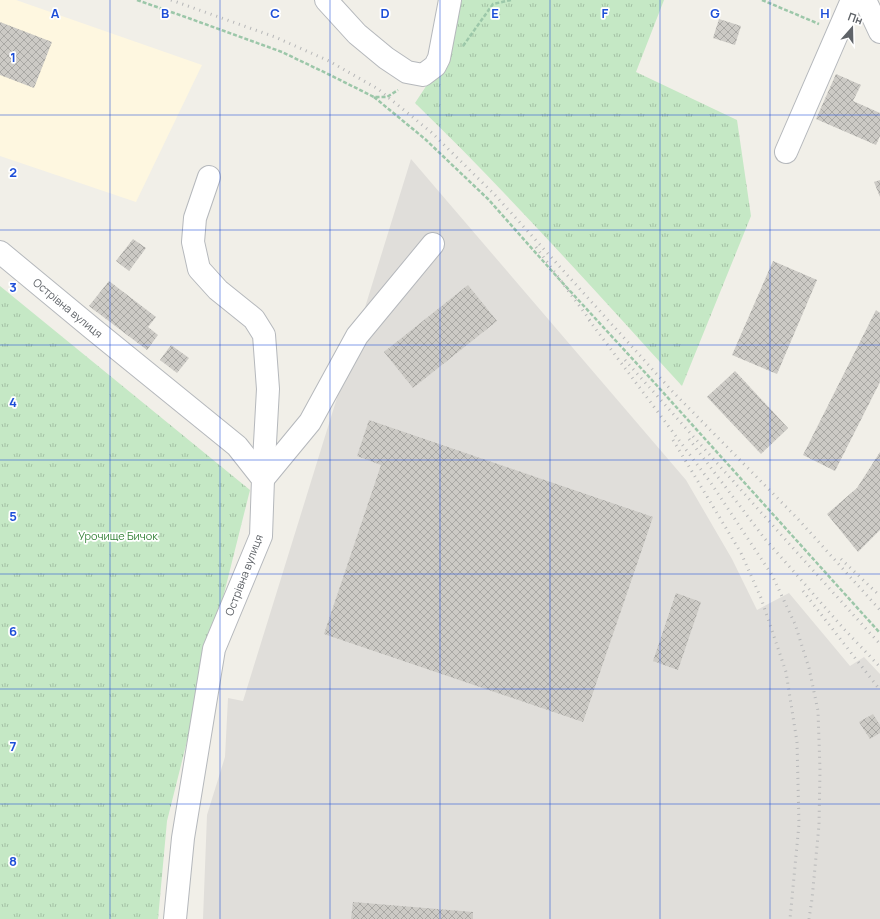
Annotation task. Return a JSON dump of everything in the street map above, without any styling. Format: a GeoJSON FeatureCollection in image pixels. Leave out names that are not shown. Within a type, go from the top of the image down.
{"type":"FeatureCollection","features":[{"type":"Feature","properties":{"kind":"street"},"geometry":{"type":"LineString","coordinates":[[326,0],[357,34],[386,58],[406,72],[423,75],[435,66],[439,58],[450,0]]}},
{"type":"Feature","properties":{"kind":"street"},"geometry":{"type":"LineString","coordinates":[[786,152],[852,0]]}},
{"type":"Feature","properties":{"kind":"street"},"geometry":{"type":"LineString","coordinates":[[865,0],[880,32]]}},
{"type":"Feature","properties":{"kind":"street"},"geometry":{"type":"LineString","coordinates":[[209,177],[195,218],[193,242],[199,269],[218,290],[254,319],[264,335],[268,389],[263,479]]}},
{"type":"Feature","properties":{"kind":"street"},"geometry":{"type":"LineString","coordinates":[[263,479],[310,422],[358,336],[433,244]]}},
{"type":"Feature","properties":{"kind":"street","name":"Острівна вулиця"},"geometry":{"type":"LineString","coordinates":[[0,252],[237,446],[263,479],[261,536],[214,649],[183,838],[175,919]]}},
{"type":"Feature","properties":{"kind":"path"},"geometry":{"type":"LineString","coordinates":[[137,0],[282,52],[330,74],[374,97],[425,139],[488,199],[880,633]]}},
{"type":"Feature","properties":{"kind":"path"},"geometry":{"type":"LineString","coordinates":[[460,52],[493,4],[511,0]]}},
{"type":"Feature","properties":{"kind":"path"},"geometry":{"type":"LineString","coordinates":[[762,0],[839,32]]}},
{"type":"Feature","properties":{"kind":"path"},"geometry":{"type":"LineString","coordinates":[[374,97],[387,97],[423,75]]}},
{"type":"Feature","properties":{"kind":"shaded area"},"geometry":{"type":"Polygon","coordinates":[[[0,0],[16,0],[202,65],[136,202],[0,156],[0,0]]]}},
{"type":"Feature","properties":{"kind":"shaded area"},"geometry":{"type":"Polygon","coordinates":[[[411,159],[686,480],[732,559],[757,610],[789,593],[850,666],[864,657],[880,674],[880,919],[203,919],[207,815],[225,757],[228,698],[243,701],[411,159]]]}},
{"type":"Feature","properties":{"kind":"green space"},"geometry":{"type":"Polygon","coordinates":[[[451,0],[664,0],[636,72],[737,120],[751,216],[682,386],[484,172],[415,103],[440,65],[451,0]]]}},
{"type":"Feature","properties":{"kind":"green space","name":"Урочище Бичок"},"geometry":{"type":"Polygon","coordinates":[[[0,286],[250,490],[167,821],[158,919],[0,919],[0,286]]]}},
{"type":"Feature","properties":{"kind":"building"},"geometry":{"type":"Polygon","coordinates":[[[719,19],[741,26],[735,45],[713,38],[719,19]]]}},
{"type":"Feature","properties":{"kind":"building"},"geometry":{"type":"Polygon","coordinates":[[[0,22],[52,42],[34,88],[0,75],[0,22]]]}},
{"type":"Feature","properties":{"kind":"building"},"geometry":{"type":"Polygon","coordinates":[[[836,74],[861,85],[853,101],[880,113],[880,136],[876,145],[816,119],[836,74]]]}},
{"type":"Feature","properties":{"kind":"building"},"geometry":{"type":"Polygon","coordinates":[[[880,180],[880,197],[874,182],[880,180]]]}},
{"type":"Feature","properties":{"kind":"building"},"geometry":{"type":"Polygon","coordinates":[[[133,239],[146,248],[129,271],[116,261],[133,239]]]}},
{"type":"Feature","properties":{"kind":"building"},"geometry":{"type":"Polygon","coordinates":[[[773,261],[817,280],[777,374],[732,355],[773,261]]]}},
{"type":"Feature","properties":{"kind":"building"},"geometry":{"type":"Polygon","coordinates":[[[109,281],[156,317],[148,327],[158,335],[147,350],[89,306],[109,281]]]}},
{"type":"Feature","properties":{"kind":"building"},"geometry":{"type":"Polygon","coordinates":[[[468,285],[497,321],[413,388],[384,352],[468,285]]]}},
{"type":"Feature","properties":{"kind":"building"},"geometry":{"type":"Polygon","coordinates":[[[876,310],[880,313],[880,382],[835,471],[803,455],[876,310]]]}},
{"type":"Feature","properties":{"kind":"building"},"geometry":{"type":"Polygon","coordinates":[[[171,345],[189,358],[177,373],[160,360],[171,345]]]}},
{"type":"Feature","properties":{"kind":"building"},"geometry":{"type":"Polygon","coordinates":[[[735,371],[788,428],[761,454],[707,397],[735,371]]]}},
{"type":"Feature","properties":{"kind":"building"},"geometry":{"type":"Polygon","coordinates":[[[369,420],[653,517],[583,722],[324,634],[381,465],[357,456],[369,420]]]}},
{"type":"Feature","properties":{"kind":"building"},"geometry":{"type":"Polygon","coordinates":[[[880,452],[880,530],[858,552],[827,514],[857,488],[880,452]]]}},
{"type":"Feature","properties":{"kind":"building"},"geometry":{"type":"Polygon","coordinates":[[[676,593],[701,602],[678,670],[653,661],[676,593]]]}},
{"type":"Feature","properties":{"kind":"building"},"geometry":{"type":"Polygon","coordinates":[[[873,714],[880,725],[880,733],[870,739],[859,722],[873,714]]]}},
{"type":"Feature","properties":{"kind":"building"},"geometry":{"type":"Polygon","coordinates":[[[353,902],[473,912],[473,919],[351,919],[353,902]]]}},
{"type":"Feature","properties":{"kind":"railway"},"geometry":{"type":"LineString","coordinates":[[171,0],[275,37],[329,61],[378,89],[431,132],[495,195],[672,391],[798,519],[880,610]]}},
{"type":"Feature","properties":{"kind":"railway"},"geometry":{"type":"LineString","coordinates":[[536,247],[592,323]]}},
{"type":"Feature","properties":{"kind":"railway"},"geometry":{"type":"LineString","coordinates":[[589,320],[711,483],[772,575],[795,624],[809,668],[818,711],[820,770],[819,825],[809,919]]}},
{"type":"Feature","properties":{"kind":"railway"},"geometry":{"type":"LineString","coordinates":[[625,360],[880,644]]}},
{"type":"Feature","properties":{"kind":"railway"},"geometry":{"type":"LineString","coordinates":[[689,439],[765,539],[845,630],[880,667]]}},
{"type":"Feature","properties":{"kind":"railway"},"geometry":{"type":"LineString","coordinates":[[673,440],[741,553],[761,598],[786,672],[797,742],[799,824],[790,919]]}},
{"type":"Feature","properties":{"kind":"railway"},"geometry":{"type":"LineString","coordinates":[[841,559],[880,596]]}},
{"type":"Feature","properties":{"kind":"railway"},"geometry":{"type":"LineString","coordinates":[[803,591],[880,690]]}}]}
